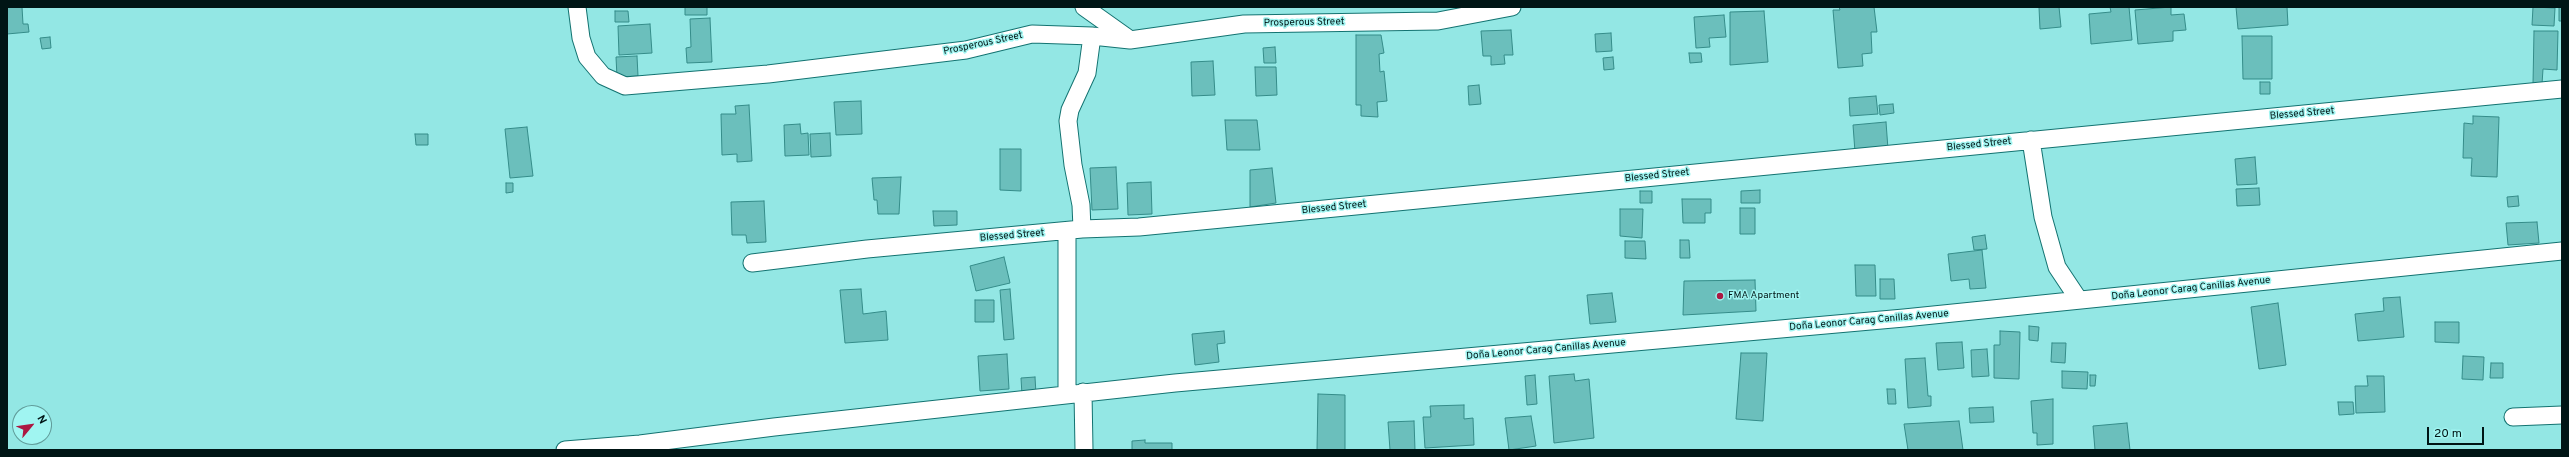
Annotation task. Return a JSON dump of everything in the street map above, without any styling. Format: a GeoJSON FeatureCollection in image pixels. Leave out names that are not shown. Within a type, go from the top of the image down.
{"type":"FeatureCollection","features":[{"type":"Feature","properties":{"kind":"street","name":"Prosperous Street"},"geometry":{"type":"LineString","coordinates":[[577,7],[581,38],[587,57],[602,76],[625,86],[768,74],[966,50],[1032,34],[1092,36],[1130,40],[1244,24],[1438,21],[1512,7]]}},
{"type":"Feature","properties":{"kind":"street"},"geometry":{"type":"LineString","coordinates":[[1084,7],[1130,40]]}},
{"type":"Feature","properties":{"kind":"street"},"geometry":{"type":"LineString","coordinates":[[1084,450],[1075,393],[1074,230],[1081,205],[1073,165],[1068,121],[1070,110],[1087,73],[1092,36]]}},
{"type":"Feature","properties":{"kind":"street","name":"Blessed Street"},"geometry":{"type":"LineString","coordinates":[[752,264],[867,249],[1074,230],[1139,227],[2562,89]]}},
{"type":"Feature","properties":{"kind":"street"},"geometry":{"type":"LineString","coordinates":[[2031,140],[2043,217],[2057,266],[2079,300]]}},
{"type":"Feature","properties":{"kind":"street","name":"Doña Leonor Carag Canillas Avenue"},"geometry":{"type":"LineString","coordinates":[[565,450],[640,444],[1175,382],[1904,318],[2562,251]]}},
{"type":"Feature","properties":{"kind":"street"},"geometry":{"type":"LineString","coordinates":[[2513,417],[2562,415]]}},
{"type":"Feature","properties":{"kind":"building"},"geometry":{"type":"Polygon","coordinates":[[[7,7],[22,7],[23,24],[28,24],[29,32],[7,34],[7,7]]]}},
{"type":"Feature","properties":{"kind":"building"},"geometry":{"type":"Polygon","coordinates":[[[685,7],[707,7],[707,15],[685,15],[685,7]]]}},
{"type":"Feature","properties":{"kind":"building"},"geometry":{"type":"Polygon","coordinates":[[[1839,7],[1874,7],[1877,32],[1871,32],[1872,53],[1862,54],[1863,66],[1838,68],[1833,10],[1840,10],[1839,7]]]}},
{"type":"Feature","properties":{"kind":"building"},"geometry":{"type":"Polygon","coordinates":[[[2039,7],[2059,7],[2061,27],[2040,29],[2039,7]]]}},
{"type":"Feature","properties":{"kind":"building"},"geometry":{"type":"Polygon","coordinates":[[[2110,7],[2129,7],[2132,40],[2091,44],[2089,14],[2111,12],[2110,7]]]}},
{"type":"Feature","properties":{"kind":"building"},"geometry":{"type":"Polygon","coordinates":[[[2171,7],[2171,15],[2184,14],[2186,30],[2173,31],[2173,41],[2138,44],[2135,10],[2171,7]]]}},
{"type":"Feature","properties":{"kind":"building"},"geometry":{"type":"Polygon","coordinates":[[[2236,7],[2287,7],[2288,25],[2238,29],[2236,7]]]}},
{"type":"Feature","properties":{"kind":"building"},"geometry":{"type":"Polygon","coordinates":[[[2533,7],[2555,8],[2554,26],[2532,25],[2533,7]]]}},
{"type":"Feature","properties":{"kind":"building"},"geometry":{"type":"Polygon","coordinates":[[[2559,7],[2562,7],[2562,21],[2559,21],[2559,7]]]}},
{"type":"Feature","properties":{"kind":"building"},"geometry":{"type":"Polygon","coordinates":[[[615,11],[628,11],[629,22],[615,22],[615,11]]]}},
{"type":"Feature","properties":{"kind":"building"},"geometry":{"type":"Polygon","coordinates":[[[1764,11],[1768,62],[1730,65],[1730,12],[1764,11]]]}},
{"type":"Feature","properties":{"kind":"building"},"geometry":{"type":"Polygon","coordinates":[[[1724,15],[1726,37],[1709,38],[1710,47],[1696,48],[1694,17],[1724,15]]]}},
{"type":"Feature","properties":{"kind":"building"},"geometry":{"type":"Polygon","coordinates":[[[710,18],[712,62],[687,63],[686,48],[691,47],[690,19],[710,18]]]}},
{"type":"Feature","properties":{"kind":"building"},"geometry":{"type":"Polygon","coordinates":[[[650,24],[652,53],[619,55],[618,26],[650,24]]]}},
{"type":"Feature","properties":{"kind":"building"},"geometry":{"type":"Polygon","coordinates":[[[1511,30],[1513,55],[1504,55],[1505,64],[1491,65],[1491,56],[1483,56],[1481,31],[1511,30]]]}},
{"type":"Feature","properties":{"kind":"building"},"geometry":{"type":"Polygon","coordinates":[[[2534,31],[2558,31],[2557,70],[2543,69],[2542,84],[2533,84],[2534,31]]]}},
{"type":"Feature","properties":{"kind":"building"},"geometry":{"type":"Polygon","coordinates":[[[1611,33],[1612,51],[1596,52],[1595,34],[1611,33]]]}},
{"type":"Feature","properties":{"kind":"building"},"geometry":{"type":"Polygon","coordinates":[[[1356,35],[1381,35],[1384,53],[1379,54],[1380,72],[1384,71],[1387,101],[1377,102],[1378,117],[1361,116],[1361,105],[1356,105],[1356,35]]]}},
{"type":"Feature","properties":{"kind":"building"},"geometry":{"type":"Polygon","coordinates":[[[2242,36],[2272,36],[2272,79],[2243,79],[2242,36]]]}},
{"type":"Feature","properties":{"kind":"building"},"geometry":{"type":"Polygon","coordinates":[[[50,37],[51,48],[42,49],[40,38],[50,37]]]}},
{"type":"Feature","properties":{"kind":"building"},"geometry":{"type":"Polygon","coordinates":[[[1275,47],[1276,63],[1264,63],[1263,48],[1275,47]]]}},
{"type":"Feature","properties":{"kind":"building"},"geometry":{"type":"Polygon","coordinates":[[[1689,53],[1701,53],[1702,62],[1690,63],[1689,53]]]}},
{"type":"Feature","properties":{"kind":"building"},"geometry":{"type":"Polygon","coordinates":[[[637,56],[638,76],[617,77],[616,57],[637,56]]]}},
{"type":"Feature","properties":{"kind":"building"},"geometry":{"type":"Polygon","coordinates":[[[1613,57],[1614,69],[1604,70],[1603,58],[1613,57]]]}},
{"type":"Feature","properties":{"kind":"building"},"geometry":{"type":"Polygon","coordinates":[[[1213,61],[1215,95],[1192,96],[1191,62],[1213,61]]]}},
{"type":"Feature","properties":{"kind":"building"},"geometry":{"type":"Polygon","coordinates":[[[1255,67],[1276,67],[1277,95],[1256,96],[1255,67]]]}},
{"type":"Feature","properties":{"kind":"building"},"geometry":{"type":"Polygon","coordinates":[[[2260,82],[2270,82],[2270,94],[2260,94],[2260,82]]]}},
{"type":"Feature","properties":{"kind":"building"},"geometry":{"type":"Polygon","coordinates":[[[1479,85],[1481,104],[1469,105],[1468,86],[1479,85]]]}},
{"type":"Feature","properties":{"kind":"building"},"geometry":{"type":"Polygon","coordinates":[[[1876,96],[1878,114],[1850,116],[1849,98],[1876,96]]]}},
{"type":"Feature","properties":{"kind":"building"},"geometry":{"type":"Polygon","coordinates":[[[861,101],[862,134],[836,135],[834,102],[861,101]]]}},
{"type":"Feature","properties":{"kind":"building"},"geometry":{"type":"Polygon","coordinates":[[[1893,104],[1894,113],[1880,115],[1879,105],[1893,104]]]}},
{"type":"Feature","properties":{"kind":"building"},"geometry":{"type":"Polygon","coordinates":[[[749,105],[752,161],[737,162],[737,154],[722,155],[721,114],[736,114],[735,106],[749,105]]]}},
{"type":"Feature","properties":{"kind":"building"},"geometry":{"type":"Polygon","coordinates":[[[2473,116],[2499,117],[2497,177],[2471,176],[2472,158],[2463,158],[2464,123],[2473,124],[2473,116]]]}},
{"type":"Feature","properties":{"kind":"building"},"geometry":{"type":"Polygon","coordinates":[[[1225,120],[1257,120],[1260,150],[1227,150],[1225,120]]]}},
{"type":"Feature","properties":{"kind":"building"},"geometry":{"type":"Polygon","coordinates":[[[1886,122],[1888,149],[1855,152],[1853,125],[1886,122]]]}},
{"type":"Feature","properties":{"kind":"building"},"geometry":{"type":"Polygon","coordinates":[[[800,124],[801,134],[808,133],[809,155],[785,156],[784,125],[800,124]]]}},
{"type":"Feature","properties":{"kind":"building"},"geometry":{"type":"Polygon","coordinates":[[[527,127],[533,176],[510,178],[505,129],[527,127]]]}},
{"type":"Feature","properties":{"kind":"building"},"geometry":{"type":"Polygon","coordinates":[[[830,133],[831,156],[811,157],[810,134],[830,133]]]}},
{"type":"Feature","properties":{"kind":"building"},"geometry":{"type":"Polygon","coordinates":[[[415,134],[428,134],[428,145],[416,145],[415,134]]]}},
{"type":"Feature","properties":{"kind":"building"},"geometry":{"type":"Polygon","coordinates":[[[1000,149],[1021,149],[1021,191],[1000,190],[1000,149]]]}},
{"type":"Feature","properties":{"kind":"building"},"geometry":{"type":"Polygon","coordinates":[[[2255,157],[2257,184],[2237,185],[2235,159],[2255,157]]]}},
{"type":"Feature","properties":{"kind":"building"},"geometry":{"type":"Polygon","coordinates":[[[1116,167],[1118,209],[1092,210],[1090,168],[1116,167]]]}},
{"type":"Feature","properties":{"kind":"building"},"geometry":{"type":"Polygon","coordinates":[[[1272,168],[1276,203],[1250,207],[1250,170],[1272,168]]]}},
{"type":"Feature","properties":{"kind":"building"},"geometry":{"type":"Polygon","coordinates":[[[901,177],[899,214],[878,214],[877,200],[874,200],[872,178],[901,177]]]}},
{"type":"Feature","properties":{"kind":"building"},"geometry":{"type":"Polygon","coordinates":[[[1151,182],[1152,214],[1128,215],[1127,183],[1151,182]]]}},
{"type":"Feature","properties":{"kind":"building"},"geometry":{"type":"Polygon","coordinates":[[[506,183],[513,183],[513,192],[506,193],[506,183]]]}},
{"type":"Feature","properties":{"kind":"building"},"geometry":{"type":"Polygon","coordinates":[[[2259,188],[2260,205],[2237,206],[2236,189],[2259,188]]]}},
{"type":"Feature","properties":{"kind":"building"},"geometry":{"type":"Polygon","coordinates":[[[1760,190],[1760,203],[1741,203],[1741,191],[1760,190]]]}},
{"type":"Feature","properties":{"kind":"building"},"geometry":{"type":"Polygon","coordinates":[[[1640,191],[1652,191],[1652,203],[1640,203],[1640,191]]]}},
{"type":"Feature","properties":{"kind":"building"},"geometry":{"type":"Polygon","coordinates":[[[2518,196],[2519,206],[2508,207],[2507,197],[2518,196]]]}},
{"type":"Feature","properties":{"kind":"building"},"geometry":{"type":"Polygon","coordinates":[[[1682,199],[1711,199],[1711,213],[1705,213],[1705,223],[1683,223],[1682,199]]]}},
{"type":"Feature","properties":{"kind":"building"},"geometry":{"type":"Polygon","coordinates":[[[764,201],[766,242],[747,243],[746,235],[732,235],[731,202],[764,201]]]}},
{"type":"Feature","properties":{"kind":"building"},"geometry":{"type":"Polygon","coordinates":[[[1740,208],[1755,208],[1755,234],[1740,234],[1740,208]]]}},
{"type":"Feature","properties":{"kind":"building"},"geometry":{"type":"Polygon","coordinates":[[[1620,209],[1643,209],[1642,238],[1620,236],[1620,209]]]}},
{"type":"Feature","properties":{"kind":"building"},"geometry":{"type":"Polygon","coordinates":[[[933,211],[957,211],[957,225],[934,226],[933,211]]]}},
{"type":"Feature","properties":{"kind":"building"},"geometry":{"type":"Polygon","coordinates":[[[2537,222],[2539,243],[2508,245],[2506,223],[2537,222]]]}},
{"type":"Feature","properties":{"kind":"building"},"geometry":{"type":"Polygon","coordinates":[[[1985,235],[1987,249],[1974,250],[1972,237],[1985,235]]]}},
{"type":"Feature","properties":{"kind":"building"},"geometry":{"type":"Polygon","coordinates":[[[1680,240],[1689,240],[1690,258],[1680,258],[1680,240]]]}},
{"type":"Feature","properties":{"kind":"building"},"geometry":{"type":"Polygon","coordinates":[[[1625,241],[1645,241],[1646,259],[1625,258],[1625,241]]]}},
{"type":"Feature","properties":{"kind":"building"},"geometry":{"type":"Polygon","coordinates":[[[1982,250],[1986,288],[1970,289],[1969,279],[1951,281],[1948,254],[1982,250]]]}},
{"type":"Feature","properties":{"kind":"building"},"geometry":{"type":"Polygon","coordinates":[[[1004,257],[1010,283],[976,291],[970,266],[1004,257]]]}},
{"type":"Feature","properties":{"kind":"building"},"geometry":{"type":"Polygon","coordinates":[[[1855,265],[1875,265],[1876,296],[1856,296],[1855,265]]]}},
{"type":"Feature","properties":{"kind":"building"},"geometry":{"type":"Polygon","coordinates":[[[1880,279],[1894,279],[1895,299],[1880,299],[1880,279]]]}},
{"type":"Feature","properties":{"kind":"building","name":"FMA Apartment"},"geometry":{"type":"Polygon","coordinates":[[[1755,280],[1756,311],[1683,315],[1684,281],[1755,280]]]}},
{"type":"Feature","properties":{"kind":"building"},"geometry":{"type":"Polygon","coordinates":[[[861,289],[863,314],[886,311],[888,340],[845,343],[840,290],[861,289]]]}},
{"type":"Feature","properties":{"kind":"building"},"geometry":{"type":"Polygon","coordinates":[[[1010,289],[1014,339],[1004,340],[1000,290],[1010,289]]]}},
{"type":"Feature","properties":{"kind":"building"},"geometry":{"type":"Polygon","coordinates":[[[1612,293],[1616,322],[1590,324],[1587,295],[1612,293]]]}},
{"type":"Feature","properties":{"kind":"building"},"geometry":{"type":"Polygon","coordinates":[[[2400,297],[2404,337],[2358,341],[2355,314],[2384,311],[2383,298],[2400,297]]]}},
{"type":"Feature","properties":{"kind":"building"},"geometry":{"type":"Polygon","coordinates":[[[975,300],[994,300],[994,322],[975,322],[975,300]]]}},
{"type":"Feature","properties":{"kind":"building"},"geometry":{"type":"Polygon","coordinates":[[[2278,303],[2286,365],[2259,369],[2251,307],[2278,303]]]}},
{"type":"Feature","properties":{"kind":"building"},"geometry":{"type":"Polygon","coordinates":[[[2435,322],[2459,322],[2459,343],[2435,342],[2435,322]]]}},
{"type":"Feature","properties":{"kind":"building"},"geometry":{"type":"Polygon","coordinates":[[[2029,326],[2039,327],[2038,341],[2029,340],[2029,326]]]}},
{"type":"Feature","properties":{"kind":"building"},"geometry":{"type":"Polygon","coordinates":[[[1224,331],[1225,343],[1217,344],[1219,362],[1195,365],[1192,334],[1224,331]]]}},
{"type":"Feature","properties":{"kind":"building"},"geometry":{"type":"Polygon","coordinates":[[[2000,331],[2020,332],[2019,379],[1994,378],[1994,345],[2000,345],[2000,331]]]}},
{"type":"Feature","properties":{"kind":"building"},"geometry":{"type":"Polygon","coordinates":[[[1962,342],[1964,368],[1938,370],[1936,343],[1962,342]]]}},
{"type":"Feature","properties":{"kind":"building"},"geometry":{"type":"Polygon","coordinates":[[[2052,343],[2066,343],[2065,363],[2051,362],[2052,343]]]}},
{"type":"Feature","properties":{"kind":"building"},"geometry":{"type":"Polygon","coordinates":[[[1987,349],[1989,376],[1972,377],[1971,350],[1987,349]]]}},
{"type":"Feature","properties":{"kind":"building"},"geometry":{"type":"Polygon","coordinates":[[[1741,353],[1767,353],[1763,421],[1736,419],[1741,353]]]}},
{"type":"Feature","properties":{"kind":"building"},"geometry":{"type":"Polygon","coordinates":[[[1007,354],[1009,389],[980,391],[978,356],[1007,354]]]}},
{"type":"Feature","properties":{"kind":"building"},"geometry":{"type":"Polygon","coordinates":[[[2463,356],[2484,357],[2483,380],[2462,379],[2463,356]]]}},
{"type":"Feature","properties":{"kind":"building"},"geometry":{"type":"Polygon","coordinates":[[[1925,358],[1928,396],[1931,396],[1931,406],[1908,408],[1905,359],[1925,358]]]}},
{"type":"Feature","properties":{"kind":"building"},"geometry":{"type":"Polygon","coordinates":[[[2491,363],[2503,363],[2503,378],[2490,378],[2491,363]]]}},
{"type":"Feature","properties":{"kind":"building"},"geometry":{"type":"Polygon","coordinates":[[[2062,371],[2088,372],[2087,389],[2062,388],[2062,371]]]}},
{"type":"Feature","properties":{"kind":"building"},"geometry":{"type":"Polygon","coordinates":[[[1574,374],[1575,381],[1589,379],[1594,438],[1554,443],[1549,376],[1574,374]]]}},
{"type":"Feature","properties":{"kind":"building"},"geometry":{"type":"Polygon","coordinates":[[[1535,375],[1537,404],[1527,405],[1525,376],[1535,375]]]}},
{"type":"Feature","properties":{"kind":"building"},"geometry":{"type":"Polygon","coordinates":[[[2090,375],[2096,375],[2095,386],[2090,386],[2090,375]]]}},
{"type":"Feature","properties":{"kind":"building"},"geometry":{"type":"Polygon","coordinates":[[[2367,376],[2384,376],[2385,412],[2356,413],[2355,386],[2368,386],[2367,376]]]}},
{"type":"Feature","properties":{"kind":"building"},"geometry":{"type":"Polygon","coordinates":[[[1035,377],[1036,394],[1022,395],[1021,378],[1035,377]]]}},
{"type":"Feature","properties":{"kind":"building"},"geometry":{"type":"Polygon","coordinates":[[[1887,389],[1895,389],[1896,404],[1888,404],[1887,389]]]}},
{"type":"Feature","properties":{"kind":"building"},"geometry":{"type":"Polygon","coordinates":[[[1318,394],[1345,395],[1345,450],[1317,450],[1318,394]]]}},
{"type":"Feature","properties":{"kind":"building"},"geometry":{"type":"Polygon","coordinates":[[[2053,399],[2053,444],[2037,445],[2037,433],[2033,433],[2031,401],[2053,399]]]}},
{"type":"Feature","properties":{"kind":"building"},"geometry":{"type":"Polygon","coordinates":[[[2338,402],[2353,402],[2354,414],[2339,415],[2338,402]]]}},
{"type":"Feature","properties":{"kind":"building"},"geometry":{"type":"Polygon","coordinates":[[[1464,405],[1464,419],[1473,418],[1474,445],[1425,448],[1423,417],[1431,417],[1430,406],[1464,405]]]}},
{"type":"Feature","properties":{"kind":"building"},"geometry":{"type":"Polygon","coordinates":[[[1993,407],[1994,422],[1970,423],[1969,408],[1993,407]]]}},
{"type":"Feature","properties":{"kind":"building"},"geometry":{"type":"Polygon","coordinates":[[[1531,416],[1536,446],[1509,450],[1505,418],[1531,416]]]}},
{"type":"Feature","properties":{"kind":"building"},"geometry":{"type":"Polygon","coordinates":[[[1414,421],[1415,450],[1390,450],[1388,422],[1414,421]]]}},
{"type":"Feature","properties":{"kind":"building"},"geometry":{"type":"Polygon","coordinates":[[[1959,421],[1963,450],[1908,450],[1904,424],[1959,421]]]}},
{"type":"Feature","properties":{"kind":"building"},"geometry":{"type":"Polygon","coordinates":[[[2127,423],[2130,450],[2095,450],[2093,426],[2127,423]]]}},
{"type":"Feature","properties":{"kind":"building"},"geometry":{"type":"Polygon","coordinates":[[[1145,440],[1145,443],[1172,443],[1172,450],[1132,450],[1132,441],[1145,440]]]}},
{"type":"Feature","properties":{"kind":"place","name":"FMA Apartment"},"geometry":{"type":"Point","coordinates":[1720,296]}}]}
